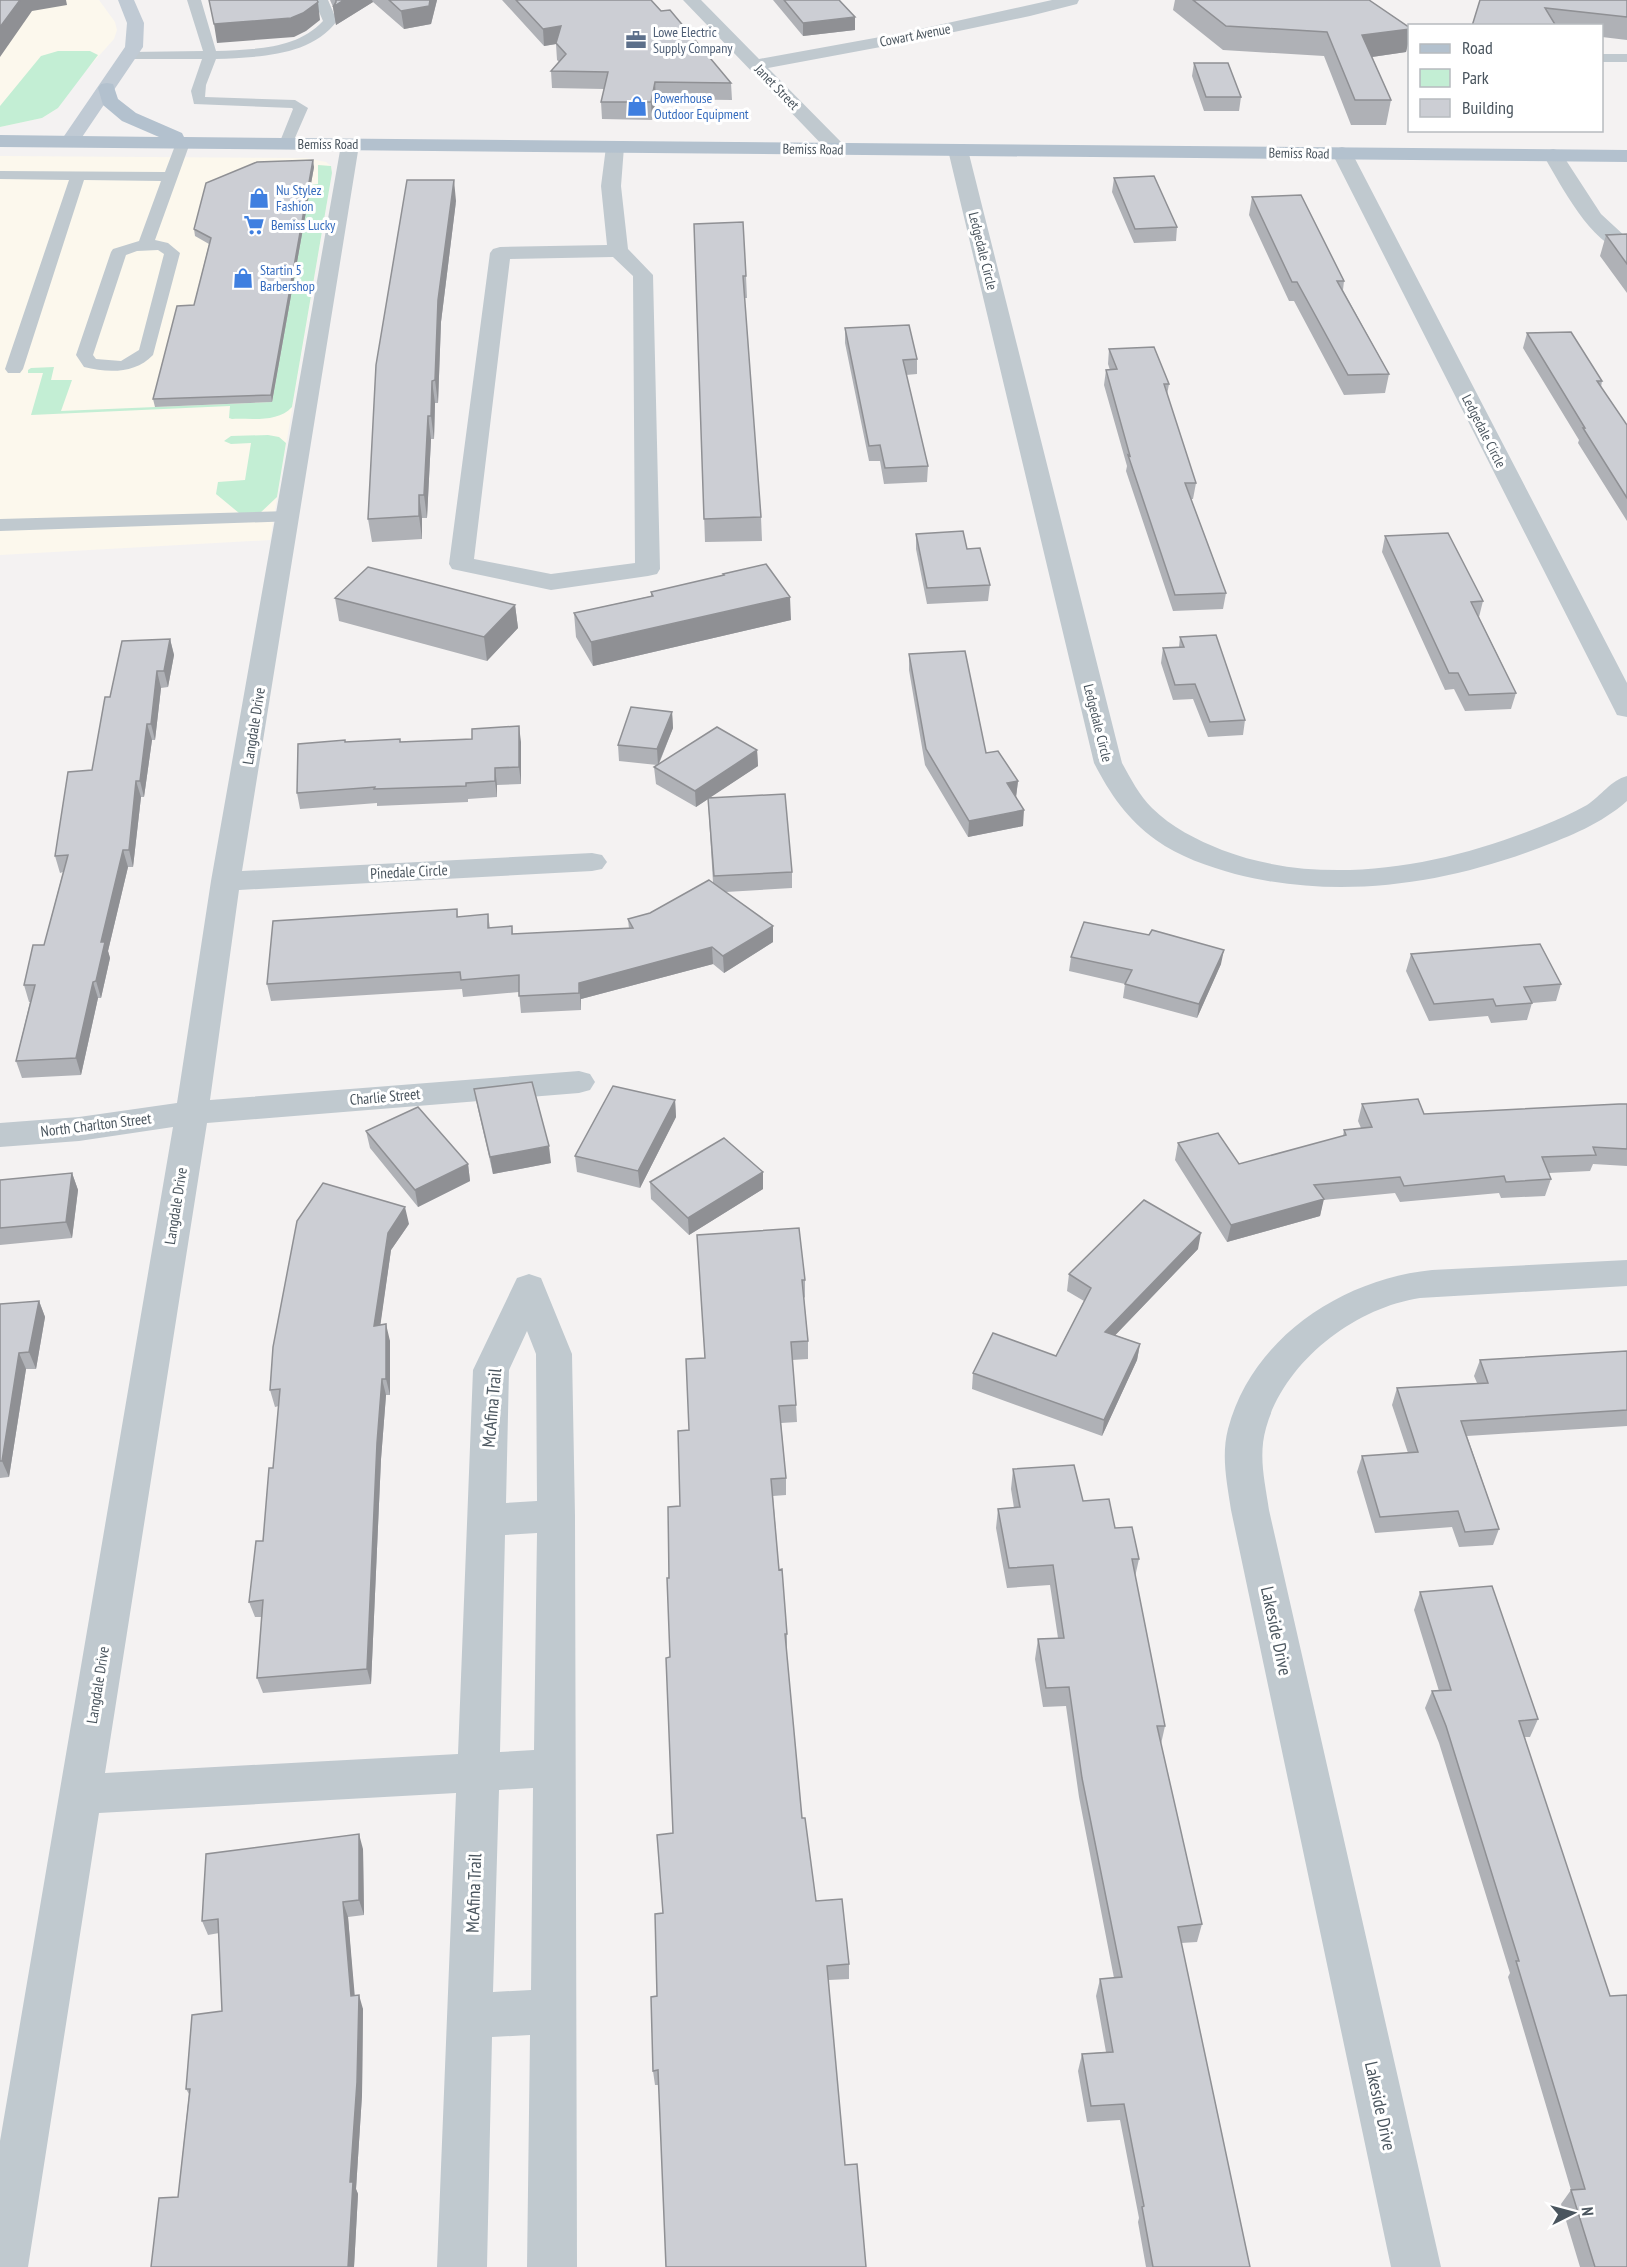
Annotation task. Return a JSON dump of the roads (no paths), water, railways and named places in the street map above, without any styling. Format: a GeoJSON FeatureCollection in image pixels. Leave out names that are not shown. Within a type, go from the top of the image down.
{"type":"FeatureCollection","features":[{"type":"Feature","properties":{"kind":"main road"},"geometry":{"type":"LineString","coordinates":[[69,142],[129,56],[137,36],[136,19],[126,0]]}},
{"type":"Feature","properties":{"kind":"main road"},"geometry":{"type":"LineString","coordinates":[[106,88],[109,101],[129,117],[173,136],[209,144]]}},
{"type":"Feature","properties":{"kind":"main road","name":"Bemiss Road"},"geometry":{"type":"LineString","coordinates":[[0,141],[1627,156]]}},
{"type":"Feature","properties":{"kind":"street","name":"Janet Street"},"geometry":{"type":"LineString","coordinates":[[692,0],[837,149]]}},
{"type":"Feature","properties":{"kind":"street","name":"Cowart Avenue"},"geometry":{"type":"LineString","coordinates":[[757,65],[949,28],[1071,0]]}},
{"type":"Feature","properties":{"kind":"street","name":"Langdale Drive"},"geometry":{"type":"LineString","coordinates":[[3,2267],[9,2175],[80,1794],[192,1113],[226,881],[350,145]]}},
{"type":"Feature","properties":{"kind":"street"},"geometry":{"type":"LineString","coordinates":[[615,147],[611,186],[618,251],[643,275],[648,569],[551,582],[461,564],[500,253],[618,251]]}},
{"type":"Feature","properties":{"kind":"street","name":"Ledgedale Circle"},"geometry":{"type":"LineString","coordinates":[[958,150],[1108,763],[1114,781],[1130,803],[1152,825],[1212,857],[1252,869],[1291,876],[1373,878],[1509,850],[1588,818],[1627,785]]}},
{"type":"Feature","properties":{"kind":"street","name":"Ledgedale Circle"},"geometry":{"type":"LineString","coordinates":[[1341,153],[1627,709]]}},
{"type":"Feature","properties":{"kind":"street"},"geometry":{"type":"LineString","coordinates":[[1553,155],[1594,217],[1612,239],[1627,247]]}},
{"type":"Feature","properties":{"kind":"street","name":"Pinedale Circle"},"geometry":{"type":"LineString","coordinates":[[226,881],[592,862]]}},
{"type":"Feature","properties":{"kind":"street","name":"Charlie Street"},"geometry":{"type":"LineString","coordinates":[[192,1113],[579,1082]]}},
{"type":"Feature","properties":{"kind":"street","name":"North Charlton Street"},"geometry":{"type":"LineString","coordinates":[[0,1134],[79,1129],[192,1113]]}},
{"type":"Feature","properties":{"kind":"street","name":"Lakeside Drive"},"geometry":{"type":"LineString","coordinates":[[1416,2267],[1250,1510],[1243,1460],[1249,1421],[1261,1390],[1289,1355],[1316,1329],[1345,1310],[1370,1299],[1420,1285],[1627,1273]]}},
{"type":"Feature","properties":{"kind":"street","name":"McAfina Trail"},"geometry":{"type":"LineString","coordinates":[[462,2267],[491,1370],[530,1288],[554,1354],[556,1516],[552,2267]]}},
{"type":"Feature","properties":{"kind":"street"},"geometry":{"type":"LineString","coordinates":[[485,1520],[556,1516]]}},
{"type":"Feature","properties":{"kind":"street"},"geometry":{"type":"LineString","coordinates":[[80,1794],[555,1768]]}},
{"type":"Feature","properties":{"kind":"street"},"geometry":{"type":"LineString","coordinates":[[470,2016],[553,2011]]}},
{"type":"Feature","properties":{"kind":"lane"},"geometry":{"type":"LineString","coordinates":[[194,0],[211,55],[200,84],[197,96],[199,101],[295,104],[301,108],[300,116],[286,144]]}},
{"type":"Feature","properties":{"kind":"lane"},"geometry":{"type":"LineString","coordinates":[[129,56],[211,55],[278,50],[312,37],[330,21],[321,0]]}},
{"type":"Feature","properties":{"kind":"lane"},"geometry":{"type":"LineString","coordinates":[[1603,58],[1627,58]]}},
{"type":"Feature","properties":{"kind":"lane"},"geometry":{"type":"LineString","coordinates":[[145,245],[183,143]]}},
{"type":"Feature","properties":{"kind":"lane"},"geometry":{"type":"LineString","coordinates":[[0,175],[170,177]]}},
{"type":"Feature","properties":{"kind":"lane"},"geometry":{"type":"LineString","coordinates":[[14,369],[78,176]]}},
{"type":"Feature","properties":{"kind":"lane"},"geometry":{"type":"LineString","coordinates":[[145,245],[162,246],[172,253],[147,351],[137,360],[118,366],[90,363],[84,355],[119,252],[145,245]]}},
{"type":"Feature","properties":{"kind":"lane"},"geometry":{"type":"LineString","coordinates":[[0,525],[288,517]]}},
{"type":"Feature","properties":{"kind":"place","name":"Lowe Electric Supply Company"},"geometry":{"type":"Point","coordinates":[636,40]}},
{"type":"Feature","properties":{"kind":"place","name":"Powerhouse Outdoor Equipment"},"geometry":{"type":"Point","coordinates":[637,106]}},
{"type":"Feature","properties":{"kind":"place","name":"Nu Stylez Fashion"},"geometry":{"type":"Point","coordinates":[259,198]}},
{"type":"Feature","properties":{"kind":"place","name":"Bemiss Lucky"},"geometry":{"type":"Point","coordinates":[254,225]}},
{"type":"Feature","properties":{"kind":"place","name":"Startin 5 Barbershop"},"geometry":{"type":"Point","coordinates":[243,278]}}]}
